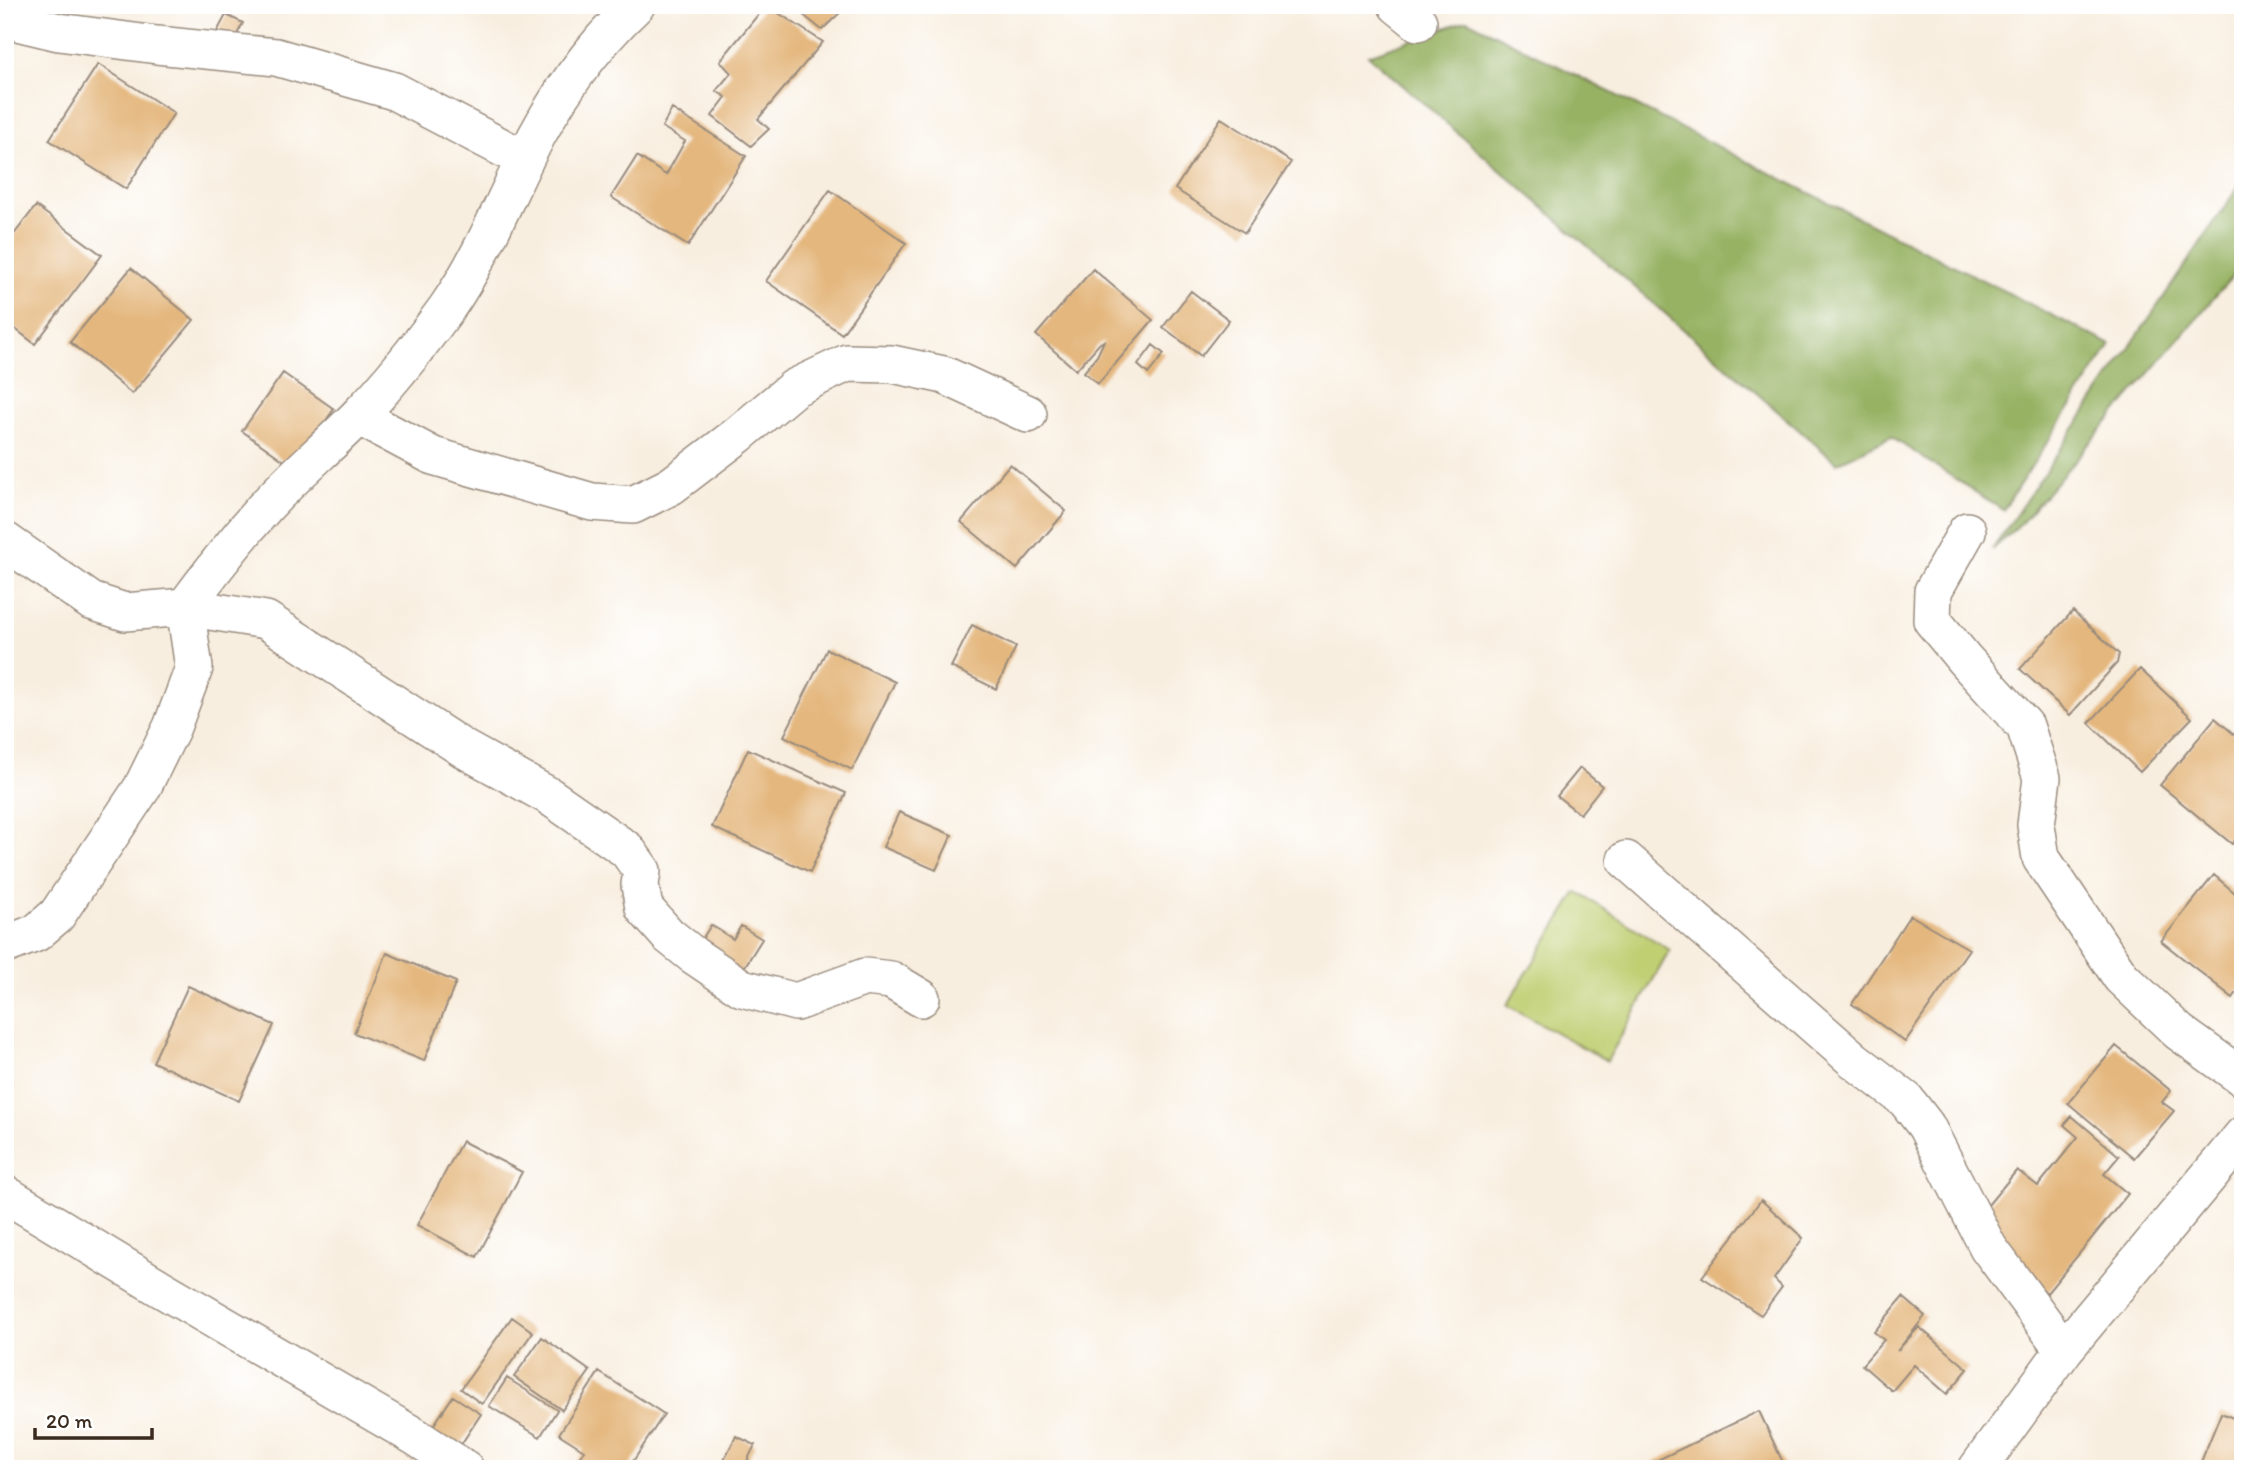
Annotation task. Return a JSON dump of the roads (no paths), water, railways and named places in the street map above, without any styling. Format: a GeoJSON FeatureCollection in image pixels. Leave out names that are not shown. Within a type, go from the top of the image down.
{"type":"FeatureCollection","features":[{"type":"Feature","properties":{"kind":"street"},"geometry":{"type":"LineString","coordinates":[[5,945],[36,933],[57,915],[142,788],[172,727],[194,668],[185,607],[223,555],[266,507],[358,416],[410,359],[454,296],[493,230],[544,121],[592,52],[636,5]]}},
{"type":"Feature","properties":{"kind":"street"},"geometry":{"type":"LineString","coordinates":[[5,19],[59,32],[276,57],[394,91],[524,159]]}},
{"type":"Feature","properties":{"kind":"street"},"geometry":{"type":"LineString","coordinates":[[358,416],[433,456],[592,502],[633,505],[671,486],[794,388],[847,363],[892,364],[944,375],[1028,414]]}},
{"type":"Feature","properties":{"kind":"street"},"geometry":{"type":"LineString","coordinates":[[1967,531],[1933,591],[1932,620],[2025,726],[2042,778],[2036,825],[2041,858],[2121,977],[2179,1032],[2243,1078]]}},
{"type":"Feature","properties":{"kind":"street"},"geometry":{"type":"LineString","coordinates":[[5,541],[91,601],[125,612],[185,607],[266,620],[464,749],[549,796],[627,850],[642,871],[640,885],[644,908],[668,936],[742,988],[796,1002],[865,978],[891,979],[921,998]]}},
{"type":"Feature","properties":{"kind":"street"},"geometry":{"type":"LineString","coordinates":[[1626,860],[1854,1060],[1906,1100],[1926,1126],[1988,1247],[2064,1350]]}},
{"type":"Feature","properties":{"kind":"street"},"geometry":{"type":"LineString","coordinates":[[1977,1469],[2064,1350],[2243,1135]]}},
{"type":"Feature","properties":{"kind":"street"},"geometry":{"type":"LineString","coordinates":[[5,1194],[466,1469]]}}]}
